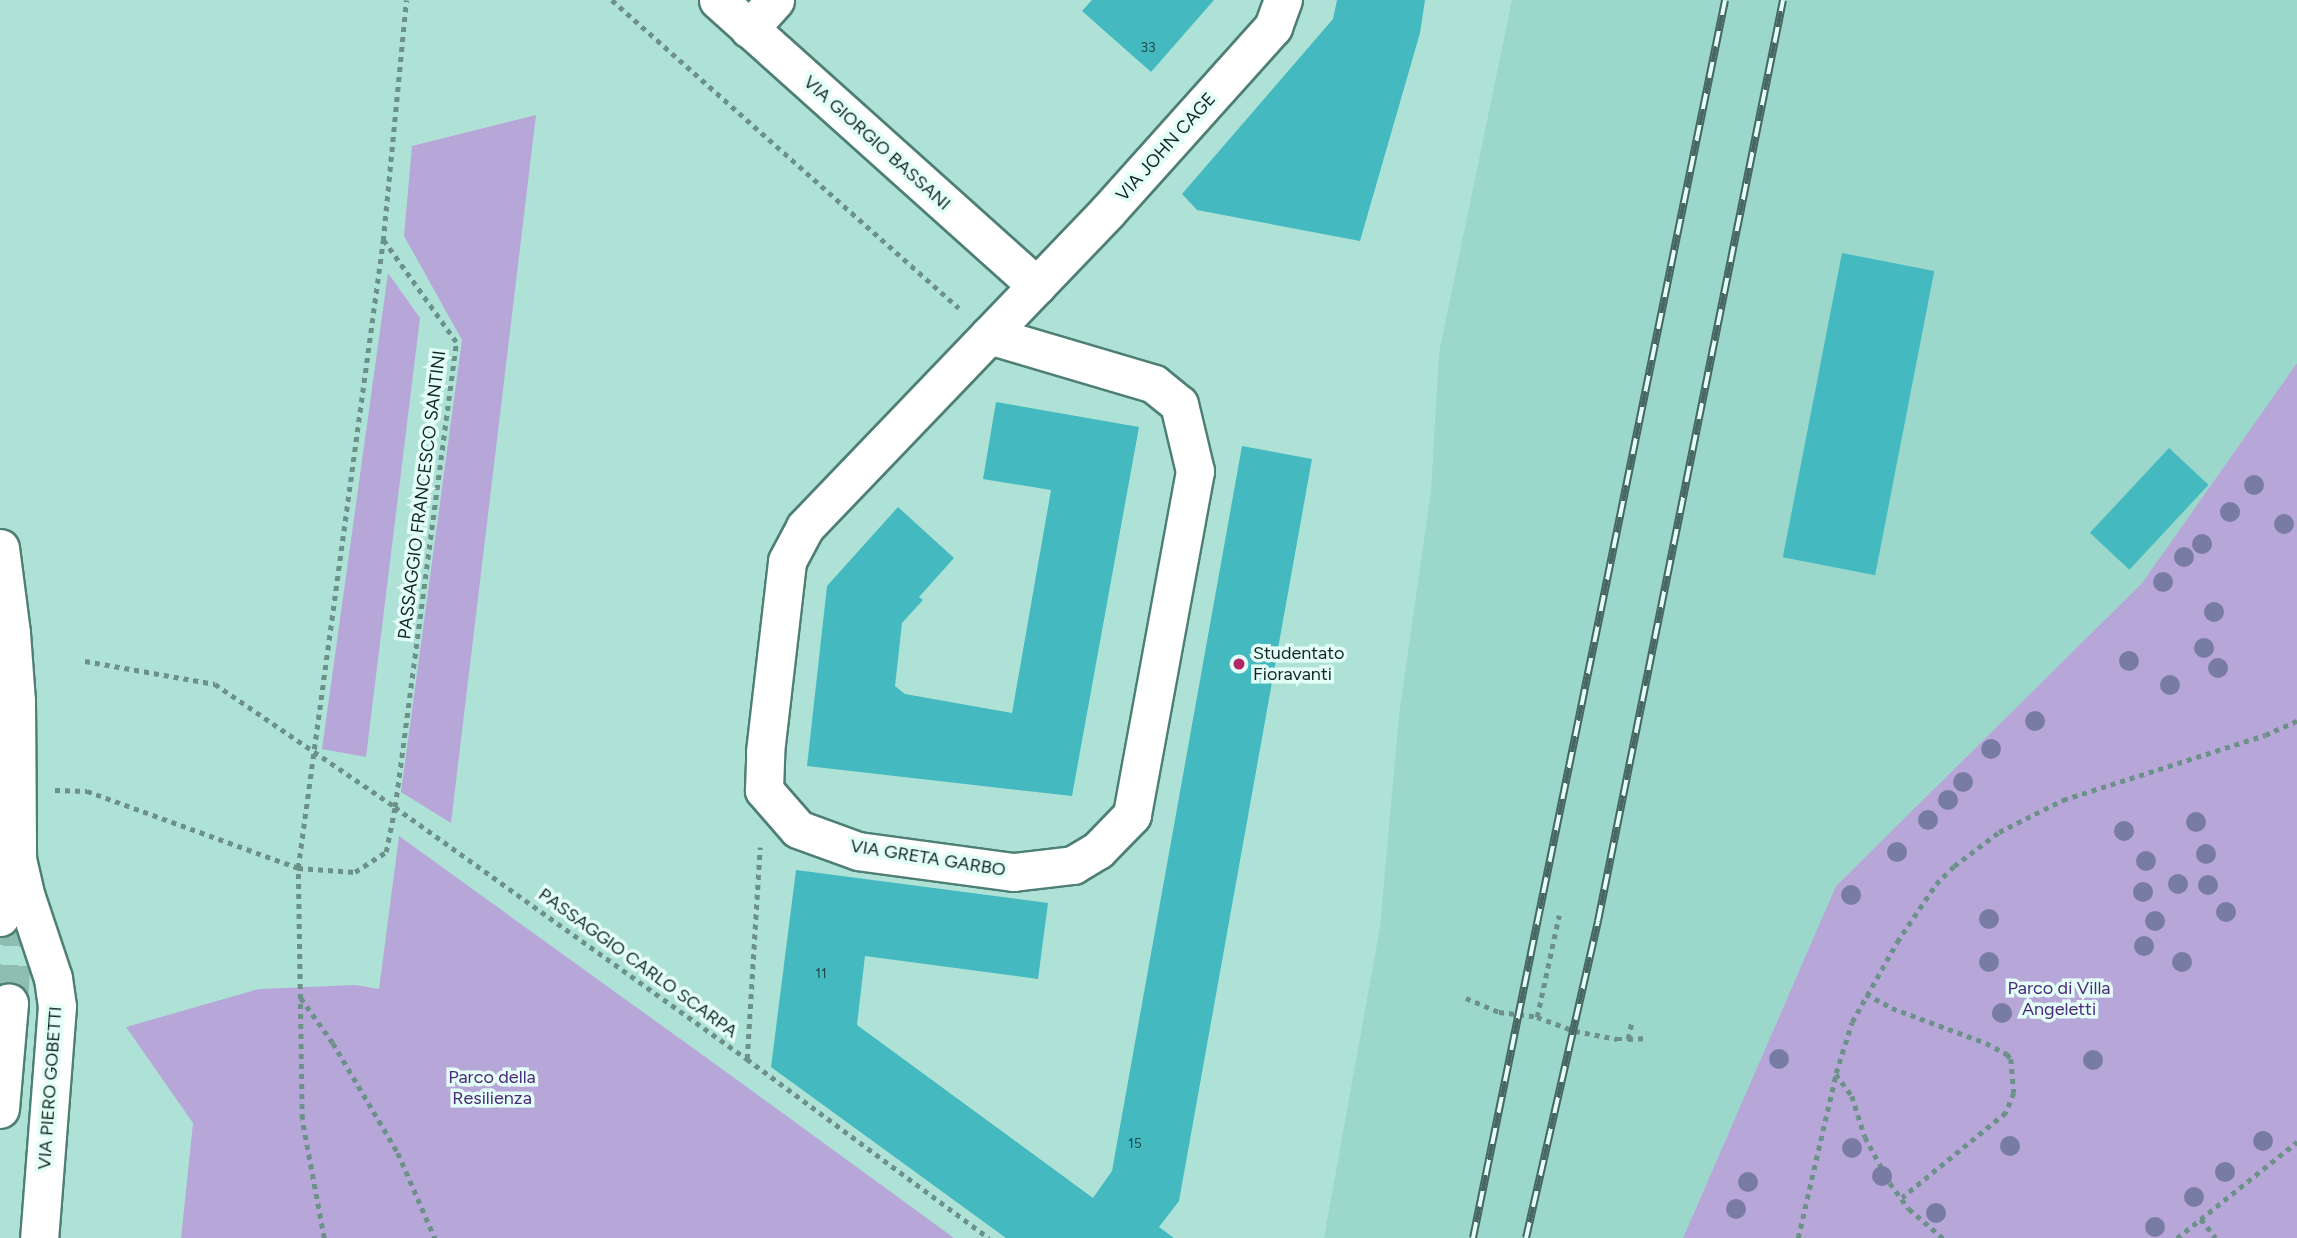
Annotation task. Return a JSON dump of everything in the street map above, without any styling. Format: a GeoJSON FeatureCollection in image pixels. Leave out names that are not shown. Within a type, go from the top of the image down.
{"type":"FeatureCollection","features":[{"type":"Feature","properties":{"kind":"main road"},"geometry":{"type":"LineString","coordinates":[[0,1109],[9,1003]]}},
{"type":"Feature","properties":{"kind":"street","name":"VIA GIORGIO BASSANI"},"geometry":{"type":"LineString","coordinates":[[718,0],[1037,286]]}},
{"type":"Feature","properties":{"kind":"street"},"geometry":{"type":"LineString","coordinates":[[749,29],[775,0]]}},
{"type":"Feature","properties":{"kind":"street","name":"VIA JOHN CAGE"},"geometry":{"type":"LineString","coordinates":[[1037,286],[1273,27],[1283,0]]}},
{"type":"Feature","properties":{"kind":"street"},"geometry":{"type":"LineString","coordinates":[[764,790],[765,752],[787,561],[805,527],[1037,286]]}},
{"type":"Feature","properties":{"kind":"street","name":"VIA GRETA GARBO"},"geometry":{"type":"LineString","coordinates":[[764,790],[798,829],[858,850],[1013,872],[1073,865],[1098,850],[1132,815],[1195,471],[1179,404],[1154,384],[989,335]]}},
{"type":"Feature","properties":{"kind":"street","name":"VIA PIERO GOBETTI"},"geometry":{"type":"LineString","coordinates":[[0,548],[16,701],[18,859],[26,897],[53,978],[57,1006],[39,1238]]}},
{"type":"Feature","properties":{"kind":"street","name":"VIA PIERO GOBETTI"},"geometry":{"type":"LineString","coordinates":[[0,918],[18,859]]}},
{"type":"Feature","properties":{"kind":"path"},"geometry":{"type":"LineString","coordinates":[[324,1238],[302,1119],[298,868],[383,241],[407,0]]}},
{"type":"Feature","properties":{"kind":"path"},"geometry":{"type":"LineString","coordinates":[[612,0],[989,335]]}},
{"type":"Feature","properties":{"kind":"path","name":"PASSAGGIO FRANCESCO SANTINI"},"geometry":{"type":"LineString","coordinates":[[383,241],[456,342],[395,807]]}},
{"type":"Feature","properties":{"kind":"path","name":"PASSAGGIO CARLO SCARPA"},"geometry":{"type":"LineString","coordinates":[[85,661],[215,684],[395,807],[747,1059]]}},
{"type":"Feature","properties":{"kind":"path"},"geometry":{"type":"LineString","coordinates":[[1798,1238],[1836,1073],[1866,995],[1937,884],[1954,866],[1999,832],[2025,817],[2093,789],[2265,735],[2297,721]]}},
{"type":"Feature","properties":{"kind":"path"},"geometry":{"type":"LineString","coordinates":[[46,790],[87,791],[298,868],[355,872],[386,852],[395,807]]}},
{"type":"Feature","properties":{"kind":"path","name":"PASSAGGIO CARLO SCARPA"},"geometry":{"type":"LineString","coordinates":[[747,1059],[764,790]]}},
{"type":"Feature","properties":{"kind":"path"},"geometry":{"type":"LineString","coordinates":[[1537,1017],[1559,915]]}},
{"type":"Feature","properties":{"kind":"path"},"geometry":{"type":"LineString","coordinates":[[1866,995],[1892,1008],[1986,1043],[2011,1059],[2014,1093],[2006,1114],[1902,1198]]}},
{"type":"Feature","properties":{"kind":"path"},"geometry":{"type":"LineString","coordinates":[[300,997],[333,1043],[398,1153],[435,1238]]}},
{"type":"Feature","properties":{"kind":"path"},"geometry":{"type":"LineString","coordinates":[[1465,998],[1499,1012],[1537,1017],[1575,1031],[1628,1039],[1648,1038]]}},
{"type":"Feature","properties":{"kind":"path"},"geometry":{"type":"LineString","coordinates":[[1628,1039],[1632,1020]]}},
{"type":"Feature","properties":{"kind":"path"},"geometry":{"type":"LineString","coordinates":[[747,1059],[989,1238]]}},
{"type":"Feature","properties":{"kind":"path"},"geometry":{"type":"LineString","coordinates":[[1836,1073],[1852,1096],[1864,1137],[1876,1162],[1909,1209],[1943,1238]]}},
{"type":"Feature","properties":{"kind":"path"},"geometry":{"type":"LineString","coordinates":[[2177,1238],[2297,1142]]}},
{"type":"Feature","properties":{"kind":"path"},"geometry":{"type":"LineString","coordinates":[[2201,1219],[2216,1238]]}},
{"type":"Feature","properties":{"kind":"shaded area"},"geometry":{"type":"Polygon","coordinates":[[[1512,0],[2297,0],[2297,363],[2142,583],[1836,886],[1683,1238],[1324,1238],[1380,927],[1399,715],[1431,491],[1439,353],[1512,0]]]}},
{"type":"Feature","properties":{"kind":"green space"},"geometry":{"type":"Polygon","coordinates":[[[536,115],[451,823],[401,792],[462,340],[404,236],[412,146],[536,115]]]}},
{"type":"Feature","properties":{"kind":"green space"},"geometry":{"type":"Polygon","coordinates":[[[388,273],[420,318],[366,757],[322,749],[388,273]]]}},
{"type":"Feature","properties":{"kind":"green space","name":"Parco di Villa Angeletti"},"geometry":{"type":"Polygon","coordinates":[[[2297,363],[2297,1238],[1683,1238],[1836,886],[2142,583],[2297,363]]]}},
{"type":"Feature","properties":{"kind":"green space","name":"Parco della Resilienza"},"geometry":{"type":"Polygon","coordinates":[[[399,836],[954,1238],[181,1238],[193,1123],[126,1027],[259,989],[355,985],[379,989],[399,836]]]}},
{"type":"Feature","properties":{"kind":"building"},"geometry":{"type":"Polygon","coordinates":[[[1092,0],[1214,0],[1151,72],[1082,11],[1092,0]]]}},
{"type":"Feature","properties":{"kind":"building"},"geometry":{"type":"Polygon","coordinates":[[[1337,0],[1425,0],[1420,33],[1360,241],[1197,210],[1182,194],[1333,19],[1337,0]]]}},
{"type":"Feature","properties":{"kind":"building"},"geometry":{"type":"Polygon","coordinates":[[[1842,253],[1934,271],[1875,575],[1783,557],[1842,253]]]}},
{"type":"Feature","properties":{"kind":"building"},"geometry":{"type":"Polygon","coordinates":[[[996,402],[1139,427],[1072,796],[807,766],[827,586],[898,507],[954,558],[919,597],[923,600],[902,623],[895,686],[905,694],[1012,713],[1051,490],[983,479],[996,402]]]}},
{"type":"Feature","properties":{"kind":"building","name":"Studentato Fioravanti"},"geometry":{"type":"Polygon","coordinates":[[[1242,446],[1312,459],[1179,1201],[1159,1227],[1174,1238],[1006,1238],[771,1067],[796,870],[1048,903],[1038,979],[865,956],[857,1025],[1093,1198],[1112,1171],[1242,446]]]}},
{"type":"Feature","properties":{"kind":"building"},"geometry":{"type":"Polygon","coordinates":[[[2169,448],[2208,485],[2129,570],[2090,533],[2169,448]]]}},
{"type":"Feature","properties":{"kind":"tunnel"},"geometry":{"type":"LineString","coordinates":[[9,1003],[17,875]]}},
{"type":"Feature","properties":{"kind":"railway"},"geometry":{"type":"LineString","coordinates":[[1473,1238],[1725,0]]}},
{"type":"Feature","properties":{"kind":"railway"},"geometry":{"type":"LineString","coordinates":[[1526,1238],[1598,921],[1783,0]]}},
{"type":"Feature","properties":{"kind":"place","name":"Studentato Fioravanti"},"geometry":{"type":"Point","coordinates":[1239,664]}}]}
